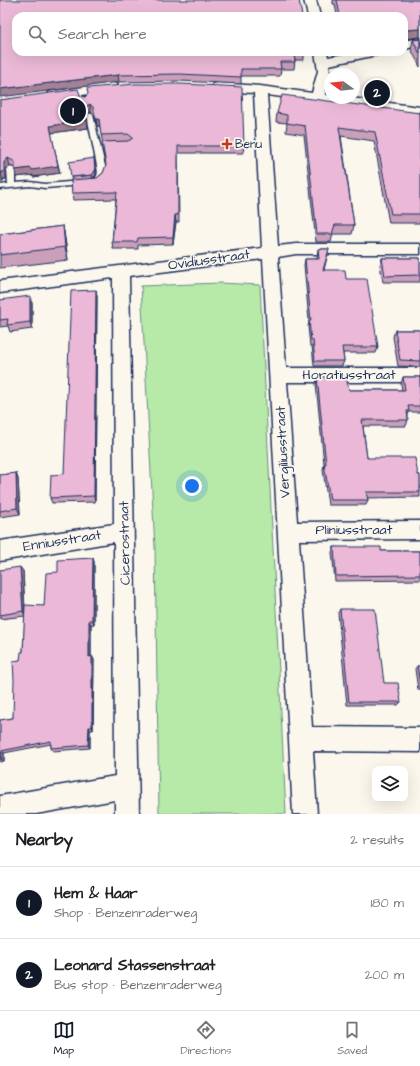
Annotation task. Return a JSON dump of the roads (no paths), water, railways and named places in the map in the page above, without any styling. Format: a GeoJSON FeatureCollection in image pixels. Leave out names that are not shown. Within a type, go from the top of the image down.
{"type":"FeatureCollection","features":[{"type":"Feature","properties":{"kind":"street"},"geometry":{"type":"LineString","coordinates":[[310,0],[313,12]]}},
{"type":"Feature","properties":{"kind":"street"},"geometry":{"type":"LineString","coordinates":[[408,44],[420,42]]}},
{"type":"Feature","properties":{"kind":"street"},"geometry":{"type":"LineString","coordinates":[[318,97],[324,71],[322,57],[332,56]]}},
{"type":"Feature","properties":{"kind":"street"},"geometry":{"type":"LineString","coordinates":[[38,97],[128,87]]}},
{"type":"Feature","properties":{"kind":"street"},"geometry":{"type":"LineString","coordinates":[[207,87],[260,90],[420,111]]}},
{"type":"Feature","properties":{"kind":"street","name":"Vergiliusstraat"},"geometry":{"type":"LineString","coordinates":[[260,90],[269,252],[301,739],[304,814]]}},
{"type":"Feature","properties":{"kind":"street","name":"Ovidiusstraat"},"geometry":{"type":"LineString","coordinates":[[0,287],[296,248],[420,249]]}},
{"type":"Feature","properties":{"kind":"street","name":"Cicerostraat"},"geometry":{"type":"LineString","coordinates":[[121,272],[128,814]]}},
{"type":"Feature","properties":{"kind":"street","name":"Horatiusstraat"},"geometry":{"type":"LineString","coordinates":[[278,376],[420,375]]}},
{"type":"Feature","properties":{"kind":"street","name":"Pliniusstraat"},"geometry":{"type":"LineString","coordinates":[[288,531],[420,530]]}},
{"type":"Feature","properties":{"kind":"street","name":"Enniusstraat"},"geometry":{"type":"LineString","coordinates":[[0,551],[125,531]]}},
{"type":"Feature","properties":{"kind":"street"},"geometry":{"type":"LineString","coordinates":[[301,739],[420,740]]}},
{"type":"Feature","properties":{"kind":"street"},"geometry":{"type":"LineString","coordinates":[[0,808],[127,786]]}},
{"type":"Feature","properties":{"kind":"lane"},"geometry":{"type":"LineString","coordinates":[[2,187],[30,184],[45,186],[95,182],[100,178],[102,173],[90,115]]}},
{"type":"Feature","properties":{"kind":"lane"},"geometry":{"type":"LineString","coordinates":[[97,146],[105,145]]}},
{"type":"Feature","properties":{"kind":"lane"},"geometry":{"type":"LineString","coordinates":[[11,169],[12,186]]}},
{"type":"Feature","properties":{"kind":"place","name":"Leonard Stassenstraat"},"geometry":{"type":"Point","coordinates":[377,93]}},
{"type":"Feature","properties":{"kind":"place","name":"Hem & Haar"},"geometry":{"type":"Point","coordinates":[73,111]}},
{"type":"Feature","properties":{"kind":"place","name":"Benu"},"geometry":{"type":"Point","coordinates":[227,144]}}]}
